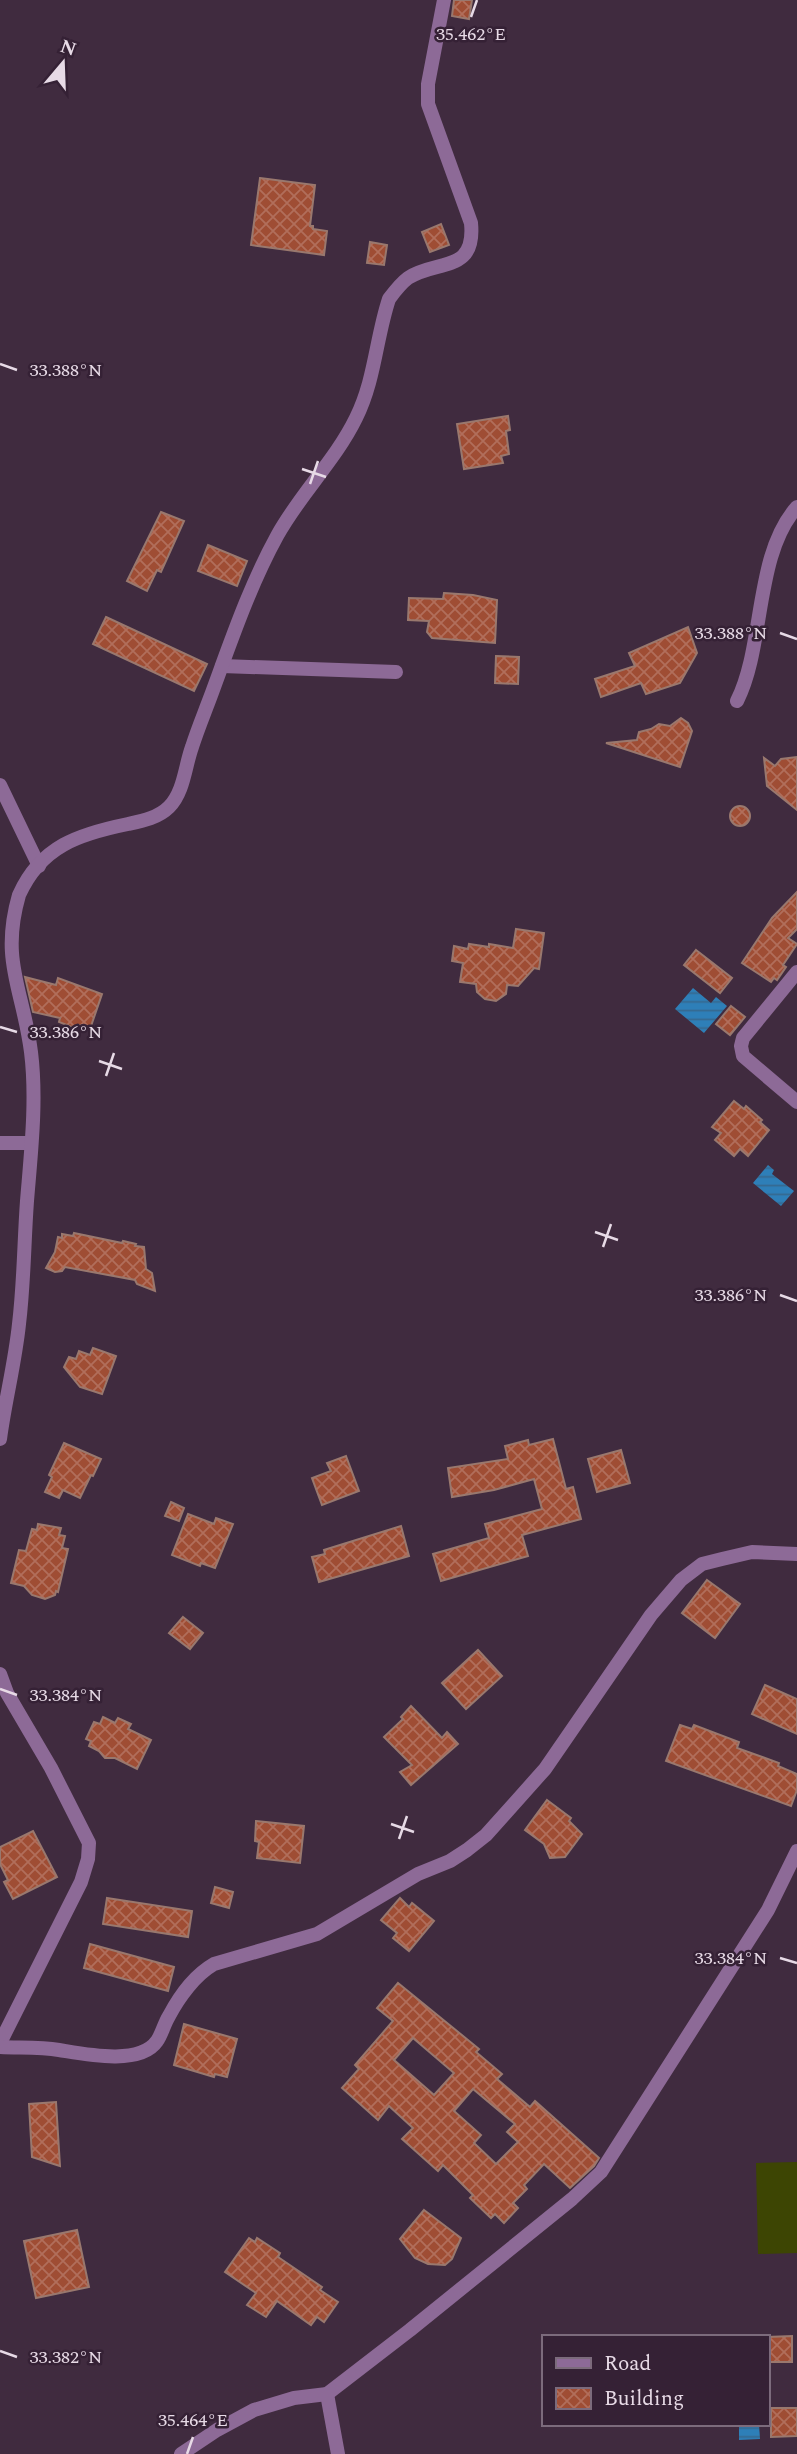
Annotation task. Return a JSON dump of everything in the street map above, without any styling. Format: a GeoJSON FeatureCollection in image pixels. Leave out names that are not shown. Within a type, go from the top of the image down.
{"type":"FeatureCollection","features":[{"type":"Feature","properties":{"kind":"street"},"geometry":{"type":"LineString","coordinates":[[0,1440],[20,1322],[31,1143],[31,1052],[9,972],[5,942],[9,922],[19,893],[39,866],[68,841],[88,832],[146,820],[169,807],[178,794],[191,749],[222,666],[252,588],[276,536],[339,447],[356,418],[369,386],[389,299],[410,276],[449,265],[467,252],[472,237],[471,223],[428,104],[428,84],[444,0]]}},
{"type":"Feature","properties":{"kind":"street"},"geometry":{"type":"LineString","coordinates":[[737,701],[743,690],[771,563],[781,534],[797,508]]}},
{"type":"Feature","properties":{"kind":"street"},"geometry":{"type":"LineString","coordinates":[[222,666],[396,671]]}},
{"type":"Feature","properties":{"kind":"street"},"geometry":{"type":"LineString","coordinates":[[0,785],[39,866]]}},
{"type":"Feature","properties":{"kind":"street"},"geometry":{"type":"LineString","coordinates":[[797,972],[748,1032],[741,1046],[743,1056],[797,1102]]}},
{"type":"Feature","properties":{"kind":"street"},"geometry":{"type":"LineString","coordinates":[[0,1143],[31,1143]]}},
{"type":"Feature","properties":{"kind":"street"},"geometry":{"type":"LineString","coordinates":[[0,1674],[7,1693],[51,1768],[89,1843],[88,1859],[81,1882],[0,2045],[92,2056],[124,2056],[152,2047],[157,2042],[169,2016],[202,1971],[214,1964],[317,1934],[418,1874],[450,1861],[486,1835],[545,1769],[651,1615],[681,1580],[702,1564],[752,1552],[797,1554]]}},
{"type":"Feature","properties":{"kind":"street"},"geometry":{"type":"LineString","coordinates":[[181,2454],[254,2410],[295,2398],[327,2394],[572,2199],[601,2172],[768,1910],[797,1851]]}},
{"type":"Feature","properties":{"kind":"street"},"geometry":{"type":"LineString","coordinates":[[327,2394],[338,2454]]}},
{"type":"Feature","properties":{"kind":"green space"},"geometry":{"type":"Polygon","coordinates":[[[797,2162],[797,2253],[758,2254],[756,2163],[797,2162]]]}},
{"type":"Feature","properties":{"kind":"water"},"geometry":{"type":"Polygon","coordinates":[[[693,988],[711,1003],[716,997],[727,1006],[704,1033],[675,1009],[693,988]]]}},
{"type":"Feature","properties":{"kind":"water"},"geometry":{"type":"Polygon","coordinates":[[[768,1165],[774,1170],[772,1174],[794,1191],[781,1206],[753,1183],[768,1165]]]}},
{"type":"Feature","properties":{"kind":"water"},"geometry":{"type":"Polygon","coordinates":[[[739,2426],[759,2426],[760,2439],[739,2440],[739,2426]]]}},
{"type":"Feature","properties":{"kind":"building"},"geometry":{"type":"Polygon","coordinates":[[[454,0],[472,0],[469,19],[452,16],[454,0]]]}},
{"type":"Feature","properties":{"kind":"building"},"geometry":{"type":"Polygon","coordinates":[[[260,178],[315,185],[310,226],[327,231],[324,255],[251,245],[260,178]]]}},
{"type":"Feature","properties":{"kind":"building"},"geometry":{"type":"Polygon","coordinates":[[[441,224],[449,245],[430,252],[422,232],[441,224]]]}},
{"type":"Feature","properties":{"kind":"building"},"geometry":{"type":"Polygon","coordinates":[[[370,242],[387,245],[384,265],[367,263],[370,242]]]}},
{"type":"Feature","properties":{"kind":"building"},"geometry":{"type":"Polygon","coordinates":[[[508,416],[510,430],[506,431],[509,454],[501,456],[503,463],[464,469],[457,424],[508,416]]]}},
{"type":"Feature","properties":{"kind":"building"},"geometry":{"type":"Polygon","coordinates":[[[161,512],[184,521],[161,572],[157,570],[147,591],[127,581],[161,512]]]}},
{"type":"Feature","properties":{"kind":"building"},"geometry":{"type":"Polygon","coordinates":[[[208,545],[247,561],[237,586],[198,571],[208,545]]]}},
{"type":"Feature","properties":{"kind":"building"},"geometry":{"type":"Polygon","coordinates":[[[444,593],[497,600],[495,643],[432,638],[427,632],[429,621],[408,620],[409,598],[443,599],[444,593]]]}},
{"type":"Feature","properties":{"kind":"building"},"geometry":{"type":"Polygon","coordinates":[[[106,617],[207,664],[194,691],[93,644],[106,617]]]}},
{"type":"Feature","properties":{"kind":"building"},"geometry":{"type":"Polygon","coordinates":[[[688,627],[697,653],[680,683],[646,694],[641,683],[601,697],[595,679],[635,666],[629,653],[688,627]]]}},
{"type":"Feature","properties":{"kind":"building"},"geometry":{"type":"Polygon","coordinates":[[[496,656],[519,657],[518,684],[495,683],[496,656]]]}},
{"type":"Feature","properties":{"kind":"building"},"geometry":{"type":"Polygon","coordinates":[[[681,718],[688,723],[692,731],[680,767],[606,743],[637,740],[639,732],[659,724],[670,726],[681,718]]]}},
{"type":"Feature","properties":{"kind":"building"},"geometry":{"type":"Polygon","coordinates":[[[797,757],[797,810],[767,786],[764,758],[775,766],[781,759],[797,757]]]}},
{"type":"Feature","properties":{"kind":"building"},"geometry":{"type":"Polygon","coordinates":[[[740,806],[747,809],[750,816],[747,823],[740,826],[733,823],[730,816],[733,809],[740,806]]]}},
{"type":"Feature","properties":{"kind":"building"},"geometry":{"type":"Polygon","coordinates":[[[797,892],[797,929],[788,938],[797,944],[783,965],[786,967],[777,980],[774,978],[771,982],[742,963],[772,918],[797,892]]]}},
{"type":"Feature","properties":{"kind":"building"},"geometry":{"type":"Polygon","coordinates":[[[516,929],[544,933],[539,969],[534,968],[518,986],[507,985],[506,994],[496,1001],[485,999],[477,992],[476,984],[460,982],[463,963],[452,961],[454,946],[468,949],[469,944],[489,947],[489,944],[513,948],[516,929]]]}},
{"type":"Feature","properties":{"kind":"building"},"geometry":{"type":"Polygon","coordinates":[[[696,950],[732,978],[720,993],[684,965],[696,950]]]}},
{"type":"Feature","properties":{"kind":"building"},"geometry":{"type":"Polygon","coordinates":[[[25,977],[56,985],[58,978],[102,994],[90,1029],[79,1025],[77,1029],[59,1022],[60,1018],[33,1012],[25,977]]]}},
{"type":"Feature","properties":{"kind":"building"},"geometry":{"type":"Polygon","coordinates":[[[731,1006],[745,1017],[730,1035],[716,1024],[731,1006]]]}},
{"type":"Feature","properties":{"kind":"building"},"geometry":{"type":"Polygon","coordinates":[[[734,1101],[744,1109],[746,1106],[769,1130],[748,1156],[740,1149],[734,1156],[715,1140],[721,1133],[712,1127],[734,1101]]]}},
{"type":"Feature","properties":{"kind":"building"},"geometry":{"type":"Polygon","coordinates":[[[74,1233],[144,1247],[146,1269],[152,1273],[155,1291],[137,1284],[135,1280],[65,1267],[62,1271],[55,1272],[46,1268],[55,1252],[58,1237],[62,1238],[62,1234],[73,1236],[74,1233]]]}},
{"type":"Feature","properties":{"kind":"building"},"geometry":{"type":"Polygon","coordinates":[[[93,1348],[116,1356],[102,1394],[80,1387],[64,1367],[69,1357],[76,1359],[79,1351],[90,1355],[93,1348]]]}},
{"type":"Feature","properties":{"kind":"building"},"geometry":{"type":"Polygon","coordinates":[[[553,1439],[566,1489],[573,1487],[581,1519],[522,1535],[528,1556],[441,1581],[433,1554],[489,1538],[485,1524],[542,1509],[534,1479],[494,1490],[452,1497],[448,1468],[508,1459],[505,1446],[528,1440],[529,1445],[553,1439]]]}},
{"type":"Feature","properties":{"kind":"building"},"geometry":{"type":"Polygon","coordinates":[[[64,1443],[101,1459],[80,1498],[63,1490],[59,1498],[45,1492],[52,1477],[49,1475],[64,1443]]]}},
{"type":"Feature","properties":{"kind":"building"},"geometry":{"type":"Polygon","coordinates":[[[621,1450],[630,1483],[597,1492],[588,1459],[621,1450]]]}},
{"type":"Feature","properties":{"kind":"building"},"geometry":{"type":"Polygon","coordinates":[[[346,1456],[359,1491],[322,1505],[312,1478],[331,1471],[327,1463],[346,1456]]]}},
{"type":"Feature","properties":{"kind":"building"},"geometry":{"type":"Polygon","coordinates":[[[171,1502],[184,1508],[179,1521],[165,1516],[171,1502]]]}},
{"type":"Feature","properties":{"kind":"building"},"geometry":{"type":"Polygon","coordinates":[[[188,1514],[214,1524],[216,1518],[233,1524],[215,1568],[201,1563],[200,1566],[172,1555],[188,1514]]]}},
{"type":"Feature","properties":{"kind":"building"},"geometry":{"type":"Polygon","coordinates":[[[38,1524],[61,1528],[59,1535],[65,1536],[62,1548],[68,1549],[58,1592],[45,1599],[32,1595],[24,1586],[11,1583],[19,1550],[26,1551],[32,1529],[37,1530],[38,1524]]]}},
{"type":"Feature","properties":{"kind":"building"},"geometry":{"type":"Polygon","coordinates":[[[401,1526],[409,1556],[319,1582],[312,1557],[325,1554],[324,1550],[401,1526]]]}},
{"type":"Feature","properties":{"kind":"building"},"geometry":{"type":"Polygon","coordinates":[[[707,1580],[740,1604],[715,1638],[682,1613],[707,1580]]]}},
{"type":"Feature","properties":{"kind":"building"},"geometry":{"type":"Polygon","coordinates":[[[183,1617],[203,1633],[190,1649],[169,1633],[183,1617]]]}},
{"type":"Feature","properties":{"kind":"building"},"geometry":{"type":"Polygon","coordinates":[[[478,1650],[502,1676],[466,1709],[442,1683],[478,1650]]]}},
{"type":"Feature","properties":{"kind":"building"},"geometry":{"type":"Polygon","coordinates":[[[765,1685],[797,1699],[797,1734],[752,1714],[765,1685]]]}},
{"type":"Feature","properties":{"kind":"building"},"geometry":{"type":"Polygon","coordinates":[[[411,1706],[442,1738],[447,1732],[458,1744],[411,1785],[400,1772],[412,1765],[384,1737],[403,1719],[401,1717],[411,1706]]]}},
{"type":"Feature","properties":{"kind":"building"},"geometry":{"type":"Polygon","coordinates":[[[103,1717],[115,1723],[118,1718],[131,1724],[128,1729],[151,1740],[137,1769],[115,1758],[105,1758],[89,1746],[91,1741],[86,1739],[94,1722],[100,1724],[103,1717]]]}},
{"type":"Feature","properties":{"kind":"building"},"geometry":{"type":"Polygon","coordinates":[[[680,1725],[692,1729],[694,1725],[739,1742],[737,1748],[779,1763],[778,1766],[797,1774],[797,1790],[791,1806],[666,1761],[680,1725]]]}},
{"type":"Feature","properties":{"kind":"building"},"geometry":{"type":"Polygon","coordinates":[[[547,1800],[571,1818],[569,1821],[582,1834],[565,1857],[550,1858],[544,1844],[525,1830],[547,1800]]]}},
{"type":"Feature","properties":{"kind":"building"},"geometry":{"type":"Polygon","coordinates":[[[256,1821],[304,1826],[300,1863],[257,1858],[259,1842],[255,1841],[256,1821]]]}},
{"type":"Feature","properties":{"kind":"building"},"geometry":{"type":"Polygon","coordinates":[[[33,1831],[57,1877],[13,1899],[4,1882],[8,1880],[0,1864],[0,1847],[33,1831]]]}},
{"type":"Feature","properties":{"kind":"building"},"geometry":{"type":"Polygon","coordinates":[[[215,1887],[233,1892],[229,1908],[211,1903],[215,1887]]]}},
{"type":"Feature","properties":{"kind":"building"},"geometry":{"type":"Polygon","coordinates":[[[107,1898],[192,1911],[188,1937],[103,1924],[107,1898]]]}},
{"type":"Feature","properties":{"kind":"building"},"geometry":{"type":"Polygon","coordinates":[[[400,1898],[409,1907],[412,1903],[434,1921],[409,1951],[393,1938],[397,1933],[381,1920],[400,1898]]]}},
{"type":"Feature","properties":{"kind":"building"},"geometry":{"type":"Polygon","coordinates":[[[90,1944],[174,1967],[168,1991],[84,1968],[90,1944]]]}},
{"type":"Feature","properties":{"kind":"building"},"geometry":{"type":"Polygon","coordinates":[[[398,1983],[479,2049],[476,2052],[502,2074],[497,2079],[530,2107],[535,2101],[599,2158],[594,2166],[570,2188],[544,2164],[524,2185],[527,2189],[513,2203],[518,2208],[504,2223],[495,2214],[491,2218],[470,2198],[473,2195],[443,2165],[438,2171],[402,2139],[413,2128],[389,2106],[378,2120],[342,2088],[359,2069],[355,2065],[393,2021],[377,2008],[398,1983]],[[413,2038],[394,2060],[434,2095],[454,2073],[413,2038]],[[473,2089],[454,2111],[481,2135],[474,2143],[496,2164],[518,2142],[507,2132],[515,2124],[473,2089]]]}},
{"type":"Feature","properties":{"kind":"building"},"geometry":{"type":"Polygon","coordinates":[[[184,2024],[237,2039],[227,2077],[215,2074],[214,2077],[174,2065],[184,2024]]]}},
{"type":"Feature","properties":{"kind":"building"},"geometry":{"type":"Polygon","coordinates":[[[56,2102],[60,2166],[32,2157],[29,2104],[56,2102]]]}},
{"type":"Feature","properties":{"kind":"building"},"geometry":{"type":"Polygon","coordinates":[[[424,2210],[461,2238],[452,2259],[445,2265],[428,2264],[415,2258],[400,2239],[424,2210]]]}},
{"type":"Feature","properties":{"kind":"building"},"geometry":{"type":"Polygon","coordinates":[[[77,2230],[89,2287],[36,2298],[24,2241],[77,2230]]]}},
{"type":"Feature","properties":{"kind":"building"},"geometry":{"type":"Polygon","coordinates":[[[249,2238],[255,2242],[257,2238],[280,2253],[278,2257],[322,2287],[320,2290],[338,2302],[324,2322],[317,2317],[311,2325],[277,2301],[266,2317],[247,2305],[256,2293],[225,2272],[249,2238]]]}},
{"type":"Feature","properties":{"kind":"building"},"geometry":{"type":"Polygon","coordinates":[[[792,2336],[792,2362],[769,2362],[769,2337],[792,2336]]]}},
{"type":"Feature","properties":{"kind":"building"},"geometry":{"type":"Polygon","coordinates":[[[771,2408],[797,2408],[797,2436],[771,2437],[771,2408]]]}}]}
